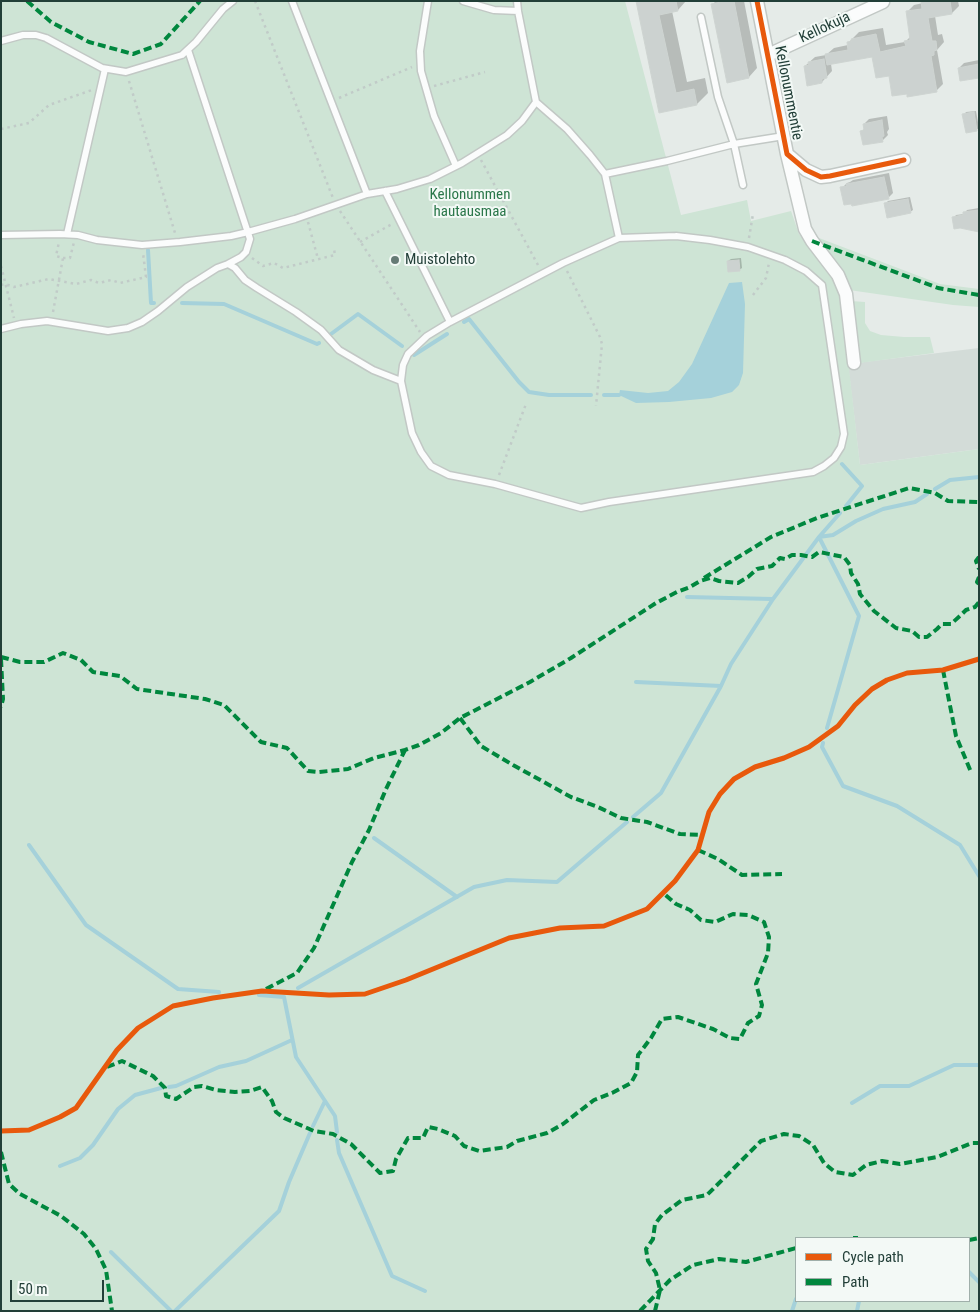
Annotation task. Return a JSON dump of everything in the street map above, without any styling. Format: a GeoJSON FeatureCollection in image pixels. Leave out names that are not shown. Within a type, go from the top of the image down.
{"type":"FeatureCollection","features":[{"type":"Feature","properties":{"kind":"street","name":"Kellonummentie"},"geometry":{"type":"LineString","coordinates":[[757,1],[787,154],[805,229],[838,275],[846,294],[854,363]]}},
{"type":"Feature","properties":{"kind":"street","name":"Kellokuja"},"geometry":{"type":"LineString","coordinates":[[768,55],[883,2]]}},
{"type":"Feature","properties":{"kind":"street","name":"Kellonummentie"},"geometry":{"type":"LineString","coordinates":[[787,154],[806,170],[820,177],[904,160]]}},
{"type":"Feature","properties":{"kind":"lane"},"geometry":{"type":"LineString","coordinates":[[1,41],[23,35],[36,35],[46,38],[105,68],[126,72],[182,55],[196,42],[223,9],[233,1]]}},
{"type":"Feature","properties":{"kind":"lane"},"geometry":{"type":"LineString","coordinates":[[292,1],[367,194]]}},
{"type":"Feature","properties":{"kind":"lane"},"geometry":{"type":"LineString","coordinates":[[428,1],[420,51],[421,71],[434,116],[456,166]]}},
{"type":"Feature","properties":{"kind":"lane"},"geometry":{"type":"LineString","coordinates":[[463,1],[494,10],[518,10]]}},
{"type":"Feature","properties":{"kind":"lane"},"geometry":{"type":"LineString","coordinates":[[517,1],[536,102],[567,129],[605,174],[619,238]]}},
{"type":"Feature","properties":{"kind":"lane"},"geometry":{"type":"LineString","coordinates":[[701,17],[718,97],[734,144],[743,185]]}},
{"type":"Feature","properties":{"kind":"lane"},"geometry":{"type":"LineString","coordinates":[[1,329],[47,321],[108,331],[128,328],[142,322],[187,287],[217,268],[241,257],[246,252],[250,240],[248,232],[188,50]]}},
{"type":"Feature","properties":{"kind":"lane"},"geometry":{"type":"LineString","coordinates":[[64,234],[105,68]]}},
{"type":"Feature","properties":{"kind":"lane"},"geometry":{"type":"LineString","coordinates":[[1,235],[64,234],[97,240],[142,244],[231,236],[248,232],[367,194],[398,189],[430,179],[478,154],[507,135],[522,121],[536,102]]}},
{"type":"Feature","properties":{"kind":"lane"},"geometry":{"type":"LineString","coordinates":[[605,174],[734,144],[784,136]]}},
{"type":"Feature","properties":{"kind":"lane"},"geometry":{"type":"LineString","coordinates":[[385,191],[450,322]]}},
{"type":"Feature","properties":{"kind":"lane"},"geometry":{"type":"LineString","coordinates":[[676,236],[748,247],[785,260],[806,271],[822,285],[844,434],[841,447],[834,458],[813,472],[609,502],[581,508],[495,484],[449,475],[432,466],[421,452],[412,433],[401,381],[403,365],[408,354],[424,338],[450,322],[563,263],[619,238],[676,236]]}},
{"type":"Feature","properties":{"kind":"lane"},"geometry":{"type":"LineString","coordinates":[[228,264],[235,268],[245,280],[321,330],[339,350],[373,370],[401,381]]}},
{"type":"Feature","properties":{"kind":"path"},"geometry":{"type":"LineString","coordinates":[[255,1],[335,205],[424,338]]}},
{"type":"Feature","properties":{"kind":"path"},"geometry":{"type":"LineString","coordinates":[[331,101],[420,64]]}},
{"type":"Feature","properties":{"kind":"path"},"geometry":{"type":"LineString","coordinates":[[126,72],[177,242]]}},
{"type":"Feature","properties":{"kind":"path"},"geometry":{"type":"LineString","coordinates":[[426,89],[485,72]]}},
{"type":"Feature","properties":{"kind":"path"},"geometry":{"type":"LineString","coordinates":[[1,129],[29,123],[49,105],[101,86]]}},
{"type":"Feature","properties":{"kind":"path"},"geometry":{"type":"LineString","coordinates":[[478,154],[542,273]]}},
{"type":"Feature","properties":{"kind":"path"},"geometry":{"type":"LineString","coordinates":[[748,247],[753,214]]}},
{"type":"Feature","properties":{"kind":"path"},"geometry":{"type":"LineString","coordinates":[[306,215],[318,259]]}},
{"type":"Feature","properties":{"kind":"path"},"geometry":{"type":"LineString","coordinates":[[360,242],[400,220]]}},
{"type":"Feature","properties":{"kind":"path"},"geometry":{"type":"LineString","coordinates":[[64,234],[56,256],[63,258],[70,258],[75,235]]}},
{"type":"Feature","properties":{"kind":"path"},"geometry":{"type":"LineString","coordinates":[[3,285],[14,287],[49,279],[76,284],[91,280],[99,283],[111,280],[120,283],[146,277],[142,244]]}},
{"type":"Feature","properties":{"kind":"path"},"geometry":{"type":"LineString","coordinates":[[246,252],[263,266],[274,263],[283,268],[335,255],[334,249]]}},
{"type":"Feature","properties":{"kind":"path"},"geometry":{"type":"LineString","coordinates":[[753,295],[766,278],[771,255]]}},
{"type":"Feature","properties":{"kind":"path"},"geometry":{"type":"LineString","coordinates":[[52,321],[63,258]]}},
{"type":"Feature","properties":{"kind":"path"},"geometry":{"type":"LineString","coordinates":[[563,263],[602,344],[596,406]]}},
{"type":"Feature","properties":{"kind":"path"},"geometry":{"type":"LineString","coordinates":[[1,266],[3,285],[16,325]]}},
{"type":"Feature","properties":{"kind":"path"},"geometry":{"type":"LineString","coordinates":[[495,484],[526,404]]}},
{"type":"Feature","properties":{"kind":"shaded area"},"geometry":{"type":"Polygon","coordinates":[[[979,348],[979,449],[860,465],[848,364],[979,348]]]}},
{"type":"Feature","properties":{"kind":"green space","name":"Kellonummen hautausmaa"},"geometry":{"type":"Polygon","coordinates":[[[1,1],[625,1],[681,215],[747,200],[751,221],[791,211],[799,234],[833,279],[841,298],[860,465],[979,449],[979,1311],[1,1311],[1,1]]]}},
{"type":"Feature","properties":{"kind":"green space"},"geometry":{"type":"Polygon","coordinates":[[[819,238],[940,284],[979,289],[979,307],[849,290],[841,273],[819,238]]]}},
{"type":"Feature","properties":{"kind":"green space"},"geometry":{"type":"Polygon","coordinates":[[[851,301],[865,302],[865,323],[870,331],[881,335],[930,337],[934,353],[860,363],[851,301]]]}},
{"type":"Feature","properties":{"kind":"water"},"geometry":{"type":"Polygon","coordinates":[[[742,282],[745,304],[743,373],[739,385],[732,392],[711,398],[636,403],[619,395],[620,390],[648,393],[668,391],[679,382],[692,364],[729,283],[742,282]]]}},
{"type":"Feature","properties":{"kind":"building"},"geometry":{"type":"Polygon","coordinates":[[[636,1],[676,1],[678,11],[659,15],[676,93],[694,89],[697,105],[659,113],[636,1]]]}},
{"type":"Feature","properties":{"kind":"building"},"geometry":{"type":"Polygon","coordinates":[[[734,1],[749,78],[727,83],[711,4],[734,1]]]}},
{"type":"Feature","properties":{"kind":"building"},"geometry":{"type":"Polygon","coordinates":[[[921,1],[950,1],[952,14],[928,18],[932,41],[936,41],[937,50],[931,56],[937,92],[907,97],[907,94],[892,96],[889,76],[876,78],[872,57],[827,65],[825,54],[848,50],[847,42],[852,41],[851,39],[876,34],[880,52],[906,46],[904,41],[910,40],[906,11],[922,9],[921,1]]]}},
{"type":"Feature","properties":{"kind":"building"},"geometry":{"type":"Polygon","coordinates":[[[824,59],[827,78],[822,79],[822,83],[807,86],[804,66],[809,65],[808,62],[824,59]]]}},
{"type":"Feature","properties":{"kind":"building"},"geometry":{"type":"Polygon","coordinates":[[[979,64],[979,78],[960,81],[958,68],[979,64]]]}},
{"type":"Feature","properties":{"kind":"building"},"geometry":{"type":"Polygon","coordinates":[[[974,112],[977,131],[966,133],[962,114],[974,112]]]}},
{"type":"Feature","properties":{"kind":"building"},"geometry":{"type":"Polygon","coordinates":[[[882,120],[883,142],[863,145],[860,131],[864,130],[863,124],[882,120]]]}},
{"type":"Feature","properties":{"kind":"building"},"geometry":{"type":"Polygon","coordinates":[[[884,177],[889,199],[852,206],[851,204],[844,205],[840,187],[847,186],[846,184],[884,177]]]}},
{"type":"Feature","properties":{"kind":"building"},"geometry":{"type":"Polygon","coordinates":[[[908,199],[911,213],[887,218],[884,203],[908,199]]]}},
{"type":"Feature","properties":{"kind":"building"},"geometry":{"type":"Polygon","coordinates":[[[979,210],[979,232],[960,228],[954,229],[952,217],[963,215],[963,212],[979,210]]]}},
{"type":"Feature","properties":{"kind":"building"},"geometry":{"type":"Polygon","coordinates":[[[739,260],[740,271],[728,272],[727,261],[739,260]]]}},
{"type":"Feature","properties":{"kind":"waterway"},"geometry":{"type":"LineString","coordinates":[[148,250],[151,303],[154,303]]}},
{"type":"Feature","properties":{"kind":"waterway"},"geometry":{"type":"LineString","coordinates":[[182,303],[224,304],[317,344],[319,343]]}},
{"type":"Feature","properties":{"kind":"waterway"},"geometry":{"type":"LineString","coordinates":[[331,334],[358,314],[402,346]]}},
{"type":"Feature","properties":{"kind":"waterway"},"geometry":{"type":"LineString","coordinates":[[464,322],[469,319],[529,392],[549,395],[591,395]]}},
{"type":"Feature","properties":{"kind":"waterway"},"geometry":{"type":"LineString","coordinates":[[414,355],[447,334]]}},
{"type":"Feature","properties":{"kind":"waterway"},"geometry":{"type":"LineString","coordinates":[[604,395],[619,395]]}},
{"type":"Feature","properties":{"kind":"waterway"},"geometry":{"type":"LineString","coordinates":[[842,464],[862,486],[846,506]]}},
{"type":"Feature","properties":{"kind":"waterway"},"geometry":{"type":"LineString","coordinates":[[935,489],[950,480],[979,477]]}},
{"type":"Feature","properties":{"kind":"waterway"},"geometry":{"type":"LineString","coordinates":[[633,817],[661,793],[721,686],[731,664],[773,599],[819,537],[833,535],[856,521],[883,509],[915,502],[927,494]]}},
{"type":"Feature","properties":{"kind":"waterway"},"geometry":{"type":"LineString","coordinates":[[827,728],[859,616],[819,537],[840,513]]}},
{"type":"Feature","properties":{"kind":"waterway"},"geometry":{"type":"LineString","coordinates":[[687,597],[772,599]]}},
{"type":"Feature","properties":{"kind":"waterway"},"geometry":{"type":"LineString","coordinates":[[636,682],[721,686]]}},
{"type":"Feature","properties":{"kind":"waterway"},"geometry":{"type":"LineString","coordinates":[[823,743],[822,747],[843,786],[897,806],[960,845],[979,876]]}},
{"type":"Feature","properties":{"kind":"waterway"},"geometry":{"type":"LineString","coordinates":[[298,988],[474,887],[507,880],[557,882],[627,822]]}},
{"type":"Feature","properties":{"kind":"waterway"},"geometry":{"type":"LineString","coordinates":[[374,838],[457,897]]}},
{"type":"Feature","properties":{"kind":"waterway"},"geometry":{"type":"LineString","coordinates":[[29,845],[86,925],[178,989],[219,992]]}},
{"type":"Feature","properties":{"kind":"waterway"},"geometry":{"type":"LineString","coordinates":[[259,995],[284,997]]}},
{"type":"Feature","properties":{"kind":"waterway"},"geometry":{"type":"LineString","coordinates":[[284,997],[296,1057],[335,1116],[337,1132]]}},
{"type":"Feature","properties":{"kind":"waterway"},"geometry":{"type":"LineString","coordinates":[[169,1087],[176,1086],[219,1067],[246,1061],[292,1040]]}},
{"type":"Feature","properties":{"kind":"waterway"},"geometry":{"type":"LineString","coordinates":[[852,1103],[880,1086],[909,1086],[954,1065],[979,1065]]}},
{"type":"Feature","properties":{"kind":"waterway"},"geometry":{"type":"LineString","coordinates":[[60,1166],[80,1158],[93,1145],[118,1109],[135,1095],[161,1088]]}},
{"type":"Feature","properties":{"kind":"waterway"},"geometry":{"type":"LineString","coordinates":[[313,1126],[325,1101]]}},
{"type":"Feature","properties":{"kind":"waterway"},"geometry":{"type":"LineString","coordinates":[[175,1311],[279,1211],[310,1133]]}},
{"type":"Feature","properties":{"kind":"waterway"},"geometry":{"type":"LineString","coordinates":[[337,1140],[339,1153],[392,1276],[425,1291]]}},
{"type":"Feature","properties":{"kind":"waterway"},"geometry":{"type":"LineString","coordinates":[[111,1252],[171,1311]]}},
{"type":"Feature","properties":{"kind":"waterway"},"geometry":{"type":"LineString","coordinates":[[970,1273],[979,1282]]}},
{"type":"Feature","properties":{"kind":"waterway"},"geometry":{"type":"LineString","coordinates":[[792,1311],[795,1302]]}},
{"type":"Feature","properties":{"kind":"waterway"},"geometry":{"type":"LineString","coordinates":[[857,1311],[859,1302]]}},
{"type":"Feature","properties":{"kind":"marked path"},"geometry":{"type":"LineString","coordinates":[[27,1],[51,22],[89,42],[133,54],[161,44],[200,1]]}},
{"type":"Feature","properties":{"kind":"marked path"},"geometry":{"type":"LineString","coordinates":[[812,241],[938,288],[979,295]]}},
{"type":"Feature","properties":{"kind":"marked path"},"geometry":{"type":"LineString","coordinates":[[704,578],[771,537],[817,518],[909,488],[935,493],[948,501],[979,502]]}},
{"type":"Feature","properties":{"kind":"marked path"},"geometry":{"type":"LineString","coordinates":[[1,657],[20,662],[44,662],[63,653],[81,660],[93,672],[120,676],[137,689],[205,699],[224,705],[261,742],[287,748],[308,771],[319,772],[348,769],[374,758],[419,745],[441,733],[460,718],[530,682],[571,658],[656,603],[677,592],[710,578],[738,583],[757,569],[772,566],[780,558],[785,559],[792,555],[812,557],[819,552],[844,557],[850,565],[851,573],[858,584],[860,594],[874,611],[896,628],[912,631],[919,637],[927,637],[942,624],[951,624],[966,610],[975,607],[979,602]]}},
{"type":"Feature","properties":{"kind":"marked path"},"geometry":{"type":"LineString","coordinates":[[979,557],[976,561],[979,569]]}},
{"type":"Feature","properties":{"kind":"marked path"},"geometry":{"type":"LineString","coordinates":[[979,577],[977,582],[979,584]]}},
{"type":"Feature","properties":{"kind":"marked path"},"geometry":{"type":"LineString","coordinates":[[1,659],[3,699],[1,707]]}},
{"type":"Feature","properties":{"kind":"marked path"},"geometry":{"type":"LineString","coordinates":[[943,670],[956,736],[971,772]]}},
{"type":"Feature","properties":{"kind":"marked path"},"geometry":{"type":"LineString","coordinates":[[460,718],[481,746],[571,797],[621,818],[647,822],[680,834],[702,835]]}},
{"type":"Feature","properties":{"kind":"marked path"},"geometry":{"type":"LineString","coordinates":[[266,989],[297,973],[314,948],[405,750]]}},
{"type":"Feature","properties":{"kind":"marked path"},"geometry":{"type":"LineString","coordinates":[[698,850],[718,859],[742,875],[782,874]]}},
{"type":"Feature","properties":{"kind":"marked path"},"geometry":{"type":"LineString","coordinates":[[107,1067],[122,1061],[153,1076],[165,1088],[166,1096],[176,1099],[194,1087],[202,1086],[235,1092],[250,1091],[262,1087],[272,1101],[276,1112],[284,1118],[314,1131],[333,1134],[351,1144],[380,1173],[393,1171],[396,1159],[408,1138],[423,1138],[428,1127],[455,1136],[464,1146],[479,1151],[507,1147],[517,1141],[547,1133],[563,1124],[594,1100],[631,1083],[637,1072],[638,1055],[662,1019],[678,1017],[713,1029],[730,1038],[740,1039],[748,1023],[759,1016],[762,1005],[756,984],[768,953],[769,937],[764,922],[748,915],[733,914],[715,922],[701,920],[690,910],[676,904],[663,893]]}},
{"type":"Feature","properties":{"kind":"marked path"},"geometry":{"type":"LineString","coordinates":[[655,1311],[660,1290],[656,1273],[648,1261],[646,1249],[653,1239],[655,1224],[662,1215],[682,1200],[707,1195],[761,1141],[784,1134],[799,1136],[813,1145],[824,1163],[835,1172],[853,1175],[866,1165],[882,1161],[900,1164],[937,1157],[972,1143],[979,1143]]}},
{"type":"Feature","properties":{"kind":"marked path"},"geometry":{"type":"LineString","coordinates":[[1,1152],[9,1184],[20,1194],[61,1216],[84,1234],[96,1249],[106,1270],[112,1311]]}},
{"type":"Feature","properties":{"kind":"marked path"},"geometry":{"type":"LineString","coordinates":[[970,1240],[979,1238]]}},
{"type":"Feature","properties":{"kind":"marked path"},"geometry":{"type":"LineString","coordinates":[[640,1311],[670,1280],[693,1265],[719,1259],[746,1262],[795,1248]]}},
{"type":"Feature","properties":{"kind":"cycle path"},"geometry":{"type":"LineString","coordinates":[[757,1],[787,154],[806,170],[821,177],[904,160]]}},
{"type":"Feature","properties":{"kind":"cycle path"},"geometry":{"type":"LineString","coordinates":[[1,1131],[29,1130],[76,1108],[117,1050],[138,1028],[173,1006],[262,991],[329,995],[365,994],[406,980],[509,938],[560,928],[604,926],[647,909],[675,881],[698,850],[709,812],[720,794],[734,779],[755,767],[784,758],[809,747],[838,726],[855,705],[872,689],[887,680],[907,673],[943,670],[979,659]]}},
{"type":"Feature","properties":{"kind":"place","name":"Muistolehto"},"geometry":{"type":"Point","coordinates":[395,260]}}]}
